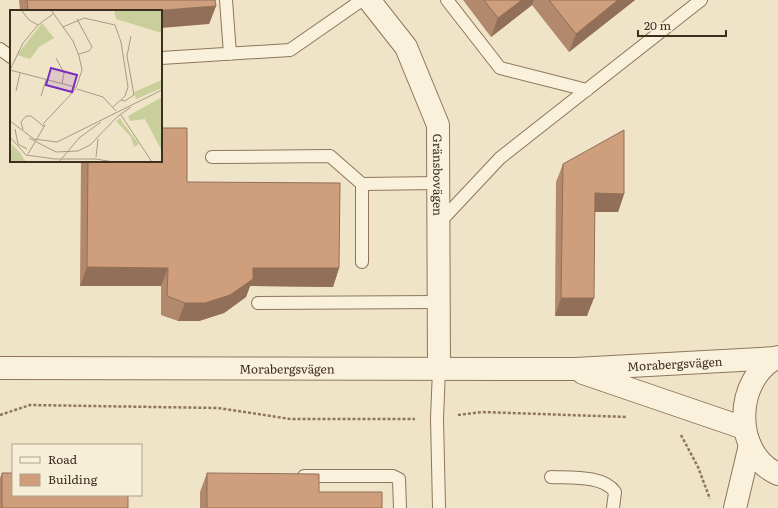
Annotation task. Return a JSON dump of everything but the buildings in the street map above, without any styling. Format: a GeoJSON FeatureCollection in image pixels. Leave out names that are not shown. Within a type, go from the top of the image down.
{"type":"FeatureCollection","features":[{"type":"Feature","properties":{"kind":"street","name":"Gränsbovägen"},"geometry":{"type":"LineString","coordinates":[[369,0],[406,47],[438,125],[439,370]]}},
{"type":"Feature","properties":{"kind":"street","name":"Morabergsvägen"},"geometry":{"type":"LineString","coordinates":[[0,368],[575,370],[777,357]]}},
{"type":"Feature","properties":{"kind":"street"},"geometry":{"type":"LineString","coordinates":[[777,357],[758,373],[747,393],[744,410],[747,436],[760,461],[778,474]]}},
{"type":"Feature","properties":{"kind":"street","name":"Morabergsvägen"},"geometry":{"type":"LineString","coordinates":[[575,370],[747,436]]}},
{"type":"Feature","properties":{"kind":"street"},"geometry":{"type":"LineString","coordinates":[[725,505],[747,436]]}},
{"type":"Feature","properties":{"kind":"lane"},"geometry":{"type":"LineString","coordinates":[[226,0],[230,54]]}},
{"type":"Feature","properties":{"kind":"lane"},"geometry":{"type":"LineString","coordinates":[[162,58],[290,50],[362,0]]}},
{"type":"Feature","properties":{"kind":"lane"},"geometry":{"type":"LineString","coordinates":[[447,0],[500,68],[587,90]]}},
{"type":"Feature","properties":{"kind":"lane"},"geometry":{"type":"LineString","coordinates":[[439,223],[500,158],[701,0]]}},
{"type":"Feature","properties":{"kind":"lane"},"geometry":{"type":"LineString","coordinates":[[0,49],[10,56]]}},
{"type":"Feature","properties":{"kind":"lane"},"geometry":{"type":"LineString","coordinates":[[212,157],[330,156],[362,184],[439,183]]}},
{"type":"Feature","properties":{"kind":"lane"},"geometry":{"type":"LineString","coordinates":[[362,184],[362,262]]}},
{"type":"Feature","properties":{"kind":"lane"},"geometry":{"type":"LineString","coordinates":[[258,303],[439,302]]}},
{"type":"Feature","properties":{"kind":"lane"},"geometry":{"type":"LineString","coordinates":[[439,370],[437,418],[439,508]]}},
{"type":"Feature","properties":{"kind":"lane"},"geometry":{"type":"LineString","coordinates":[[292,476],[393,476],[399,479],[400,508]]}},
{"type":"Feature","properties":{"kind":"lane"},"geometry":{"type":"LineString","coordinates":[[551,477],[602,481],[610,485],[615,492],[613,508]]}},
{"type":"Feature","properties":{"kind":"path"},"geometry":{"type":"LineString","coordinates":[[0,415],[30,405],[218,408],[290,419],[437,418],[482,412],[632,418]]}},
{"type":"Feature","properties":{"kind":"path"},"geometry":{"type":"LineString","coordinates":[[680,434],[698,467],[709,498],[725,505]]}}]}
